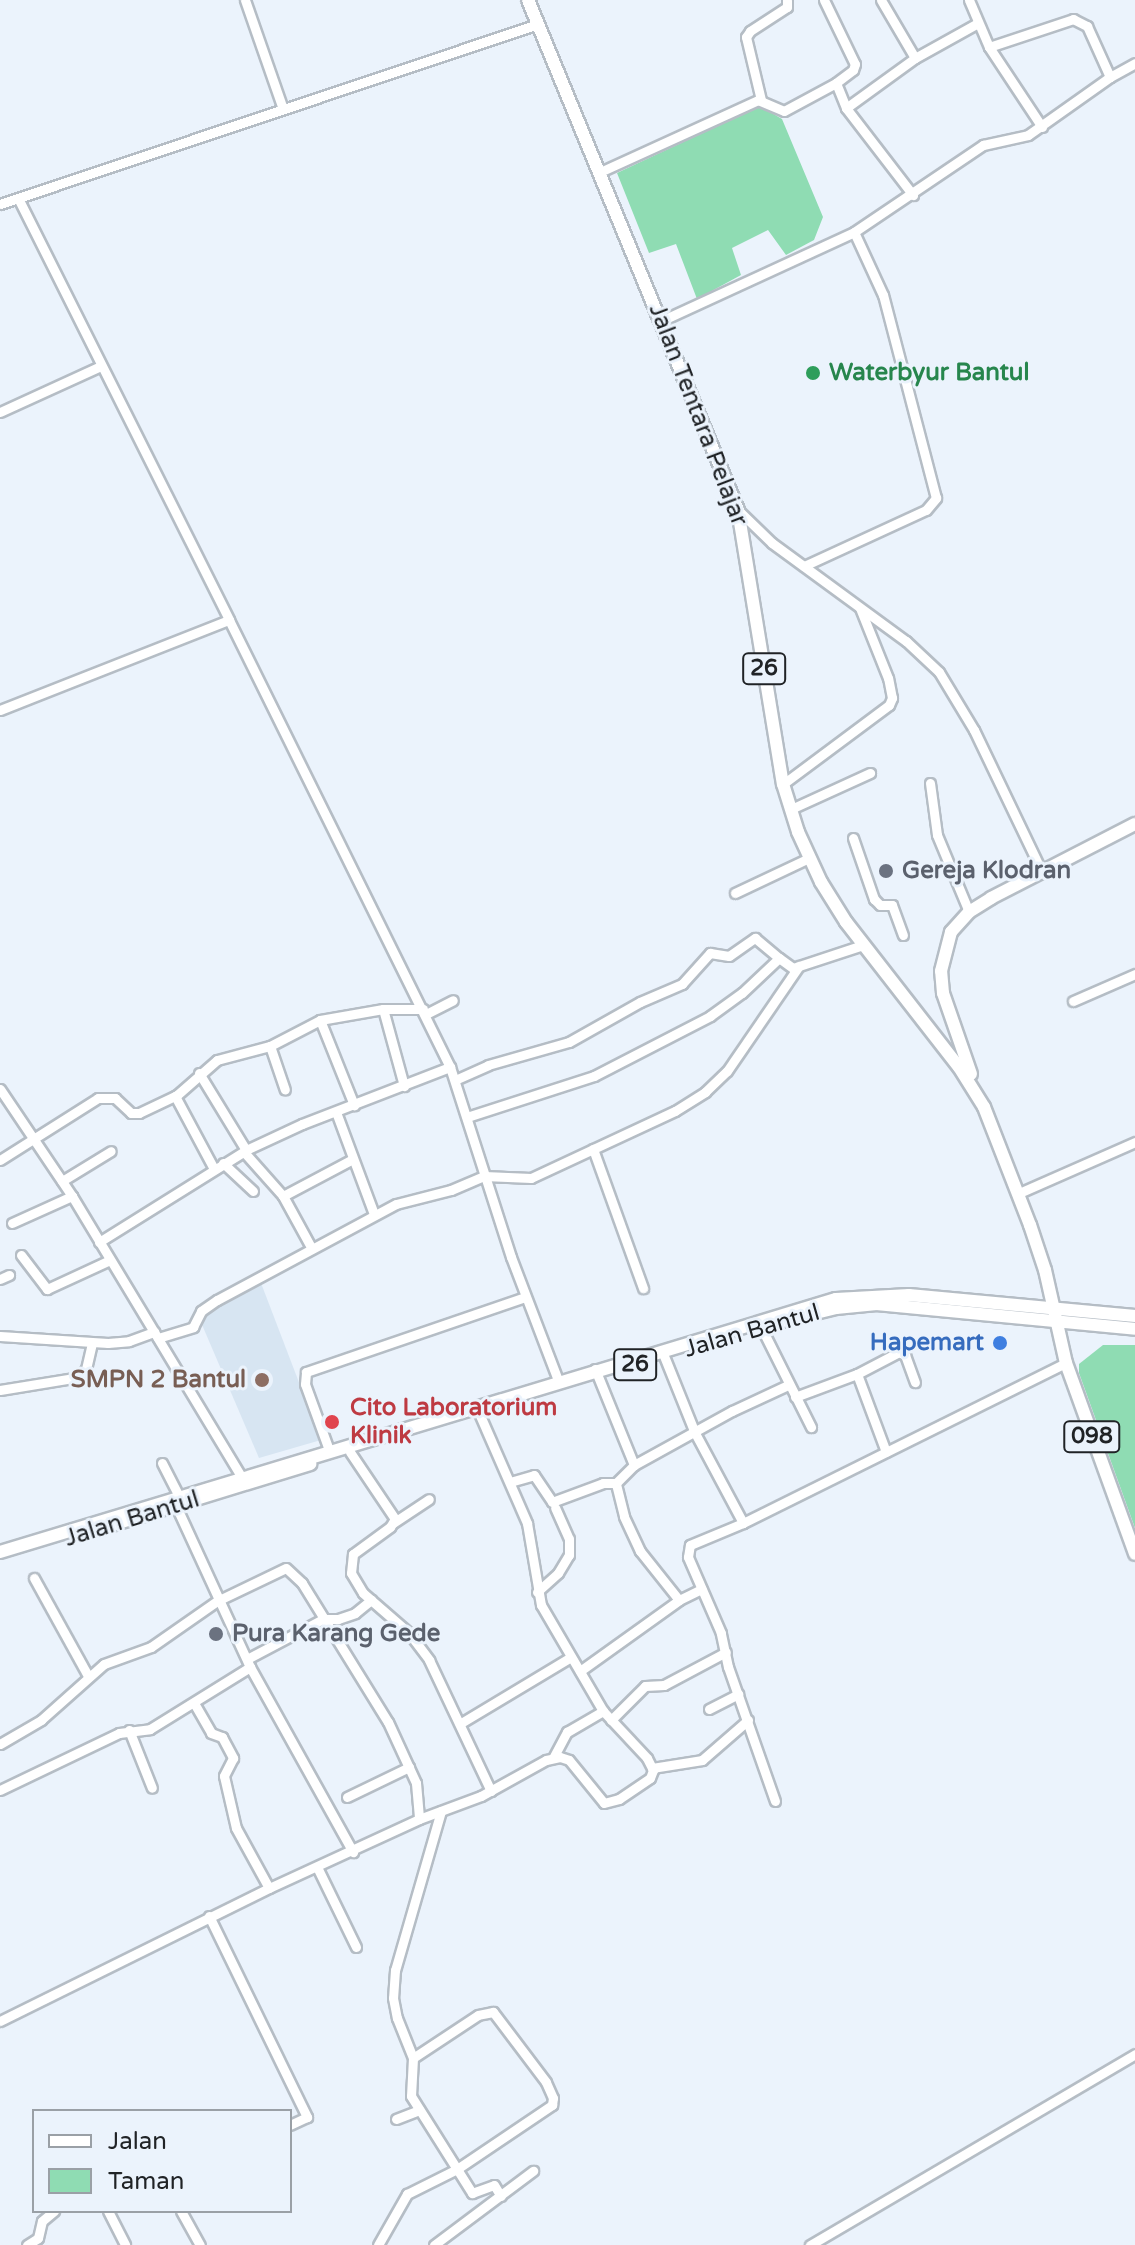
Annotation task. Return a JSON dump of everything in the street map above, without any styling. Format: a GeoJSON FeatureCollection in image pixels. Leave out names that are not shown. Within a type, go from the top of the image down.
{"type":"FeatureCollection","features":[{"type":"Feature","properties":{"kind":"main road","name":"Jalan Tentara Pelajar"},"geometry":{"type":"LineString","coordinates":[[528,0],[663,320],[738,510],[783,784],[809,858],[863,945],[959,1067],[991,1125],[1019,1193],[1045,1270],[1053,1313]]}},
{"type":"Feature","properties":{"kind":"main road"},"geometry":{"type":"LineString","coordinates":[[991,1125],[943,993],[941,971],[951,932],[969,912],[1135,824]]}},
{"type":"Feature","properties":{"kind":"main road","name":"Jalan Bantul"},"geometry":{"type":"LineString","coordinates":[[0,1552],[479,1413],[800,1307],[851,1296],[909,1295],[1053,1313]]}},
{"type":"Feature","properties":{"kind":"main road","name":"Jalan Bantul"},"geometry":{"type":"LineString","coordinates":[[0,1560],[241,1476],[558,1380],[664,1356],[816,1312],[877,1304],[1053,1313]]}},
{"type":"Feature","properties":{"kind":"main road"},"geometry":{"type":"LineString","coordinates":[[1053,1313],[1135,1316]]}},
{"type":"Feature","properties":{"kind":"main road"},"geometry":{"type":"LineString","coordinates":[[1053,1313],[1135,1329]]}},
{"type":"Feature","properties":{"kind":"main road","name":"098"},"geometry":{"type":"LineString","coordinates":[[1053,1313],[1066,1363],[1135,1554]]}},
{"type":"Feature","properties":{"kind":"street"},"geometry":{"type":"LineString","coordinates":[[245,0],[283,109]]}},
{"type":"Feature","properties":{"kind":"street"},"geometry":{"type":"LineString","coordinates":[[761,100],[746,37],[750,31],[787,7],[787,0]]}},
{"type":"Feature","properties":{"kind":"street"},"geometry":{"type":"LineString","coordinates":[[600,172],[761,100],[784,111],[836,83],[853,70],[855,64],[824,0]]}},
{"type":"Feature","properties":{"kind":"street"},"geometry":{"type":"LineString","coordinates":[[881,0],[915,58]]}},
{"type":"Feature","properties":{"kind":"street"},"geometry":{"type":"LineString","coordinates":[[969,0],[989,47],[1042,127]]}},
{"type":"Feature","properties":{"kind":"street"},"geometry":{"type":"LineString","coordinates":[[989,47],[1073,19],[1087,26],[1110,77]]}},
{"type":"Feature","properties":{"kind":"street"},"geometry":{"type":"LineString","coordinates":[[846,108],[915,58],[978,23]]}},
{"type":"Feature","properties":{"kind":"street"},"geometry":{"type":"LineString","coordinates":[[0,204],[538,24]]}},
{"type":"Feature","properties":{"kind":"street"},"geometry":{"type":"LineString","coordinates":[[663,320],[854,232],[983,145],[1028,135],[1135,63]]}},
{"type":"Feature","properties":{"kind":"street"},"geometry":{"type":"LineString","coordinates":[[836,83],[846,108],[913,195]]}},
{"type":"Feature","properties":{"kind":"street"},"geometry":{"type":"LineString","coordinates":[[18,198],[425,1012],[455,1080],[525,1297],[558,1380]]}},
{"type":"Feature","properties":{"kind":"street"},"geometry":{"type":"LineString","coordinates":[[804,566],[926,510],[936,498],[883,295],[854,232]]}},
{"type":"Feature","properties":{"kind":"street"},"geometry":{"type":"LineString","coordinates":[[0,412],[101,366]]}},
{"type":"Feature","properties":{"kind":"street"},"geometry":{"type":"LineString","coordinates":[[738,510],[772,543],[917,651],[950,686],[1042,872]]}},
{"type":"Feature","properties":{"kind":"street"},"geometry":{"type":"LineString","coordinates":[[783,784],[879,715],[892,698],[888,678],[859,607]]}},
{"type":"Feature","properties":{"kind":"street"},"geometry":{"type":"LineString","coordinates":[[0,710],[229,620]]}},
{"type":"Feature","properties":{"kind":"street"},"geometry":{"type":"LineString","coordinates":[[791,809],[870,773]]}},
{"type":"Feature","properties":{"kind":"street"},"geometry":{"type":"LineString","coordinates":[[930,783],[937,835],[969,912]]}},
{"type":"Feature","properties":{"kind":"street"},"geometry":{"type":"LineString","coordinates":[[853,838],[874,899],[880,905],[892,905],[903,935]]}},
{"type":"Feature","properties":{"kind":"street"},"geometry":{"type":"LineString","coordinates":[[735,893],[809,858]]}},
{"type":"Feature","properties":{"kind":"street"},"geometry":{"type":"LineString","coordinates":[[455,1080],[488,1065],[569,1042],[640,1002],[682,984],[710,953],[729,956],[755,938],[789,967],[863,945]]}},
{"type":"Feature","properties":{"kind":"street"},"geometry":{"type":"LineString","coordinates":[[467,1117],[578,1084],[710,1016],[742,993],[779,958]]}},
{"type":"Feature","properties":{"kind":"street"},"geometry":{"type":"LineString","coordinates":[[0,1336],[92,1343],[129,1341],[193,1327],[198,1314],[217,1300],[374,1214],[408,1199],[451,1190],[484,1176],[531,1178],[675,1111],[717,1082],[799,966]]}},
{"type":"Feature","properties":{"kind":"street"},"geometry":{"type":"LineString","coordinates":[[1073,1001],[1135,974]]}},
{"type":"Feature","properties":{"kind":"street"},"geometry":{"type":"LineString","coordinates":[[0,1160],[98,1098],[115,1098],[135,1114],[175,1096],[217,1060],[270,1046],[320,1020],[383,1009],[425,1012],[453,1000]]}},
{"type":"Feature","properties":{"kind":"street"},"geometry":{"type":"LineString","coordinates":[[383,1009],[404,1086]]}},
{"type":"Feature","properties":{"kind":"street"},"geometry":{"type":"LineString","coordinates":[[320,1020],[354,1105]]}},
{"type":"Feature","properties":{"kind":"street"},"geometry":{"type":"LineString","coordinates":[[270,1046],[285,1090]]}},
{"type":"Feature","properties":{"kind":"street"},"geometry":{"type":"LineString","coordinates":[[99,1242],[245,1151],[450,1067]]}},
{"type":"Feature","properties":{"kind":"street"},"geometry":{"type":"LineString","coordinates":[[199,1073],[245,1151],[283,1196],[312,1249]]}},
{"type":"Feature","properties":{"kind":"street"},"geometry":{"type":"LineString","coordinates":[[0,1089],[72,1196],[241,1476]]}},
{"type":"Feature","properties":{"kind":"street"},"geometry":{"type":"LineString","coordinates":[[175,1096],[219,1166],[253,1191]]}},
{"type":"Feature","properties":{"kind":"street"},"geometry":{"type":"LineString","coordinates":[[336,1112],[374,1214]]}},
{"type":"Feature","properties":{"kind":"street"},"geometry":{"type":"LineString","coordinates":[[1019,1193],[1135,1142]]}},
{"type":"Feature","properties":{"kind":"street"},"geometry":{"type":"LineString","coordinates":[[593,1149],[643,1288]]}},
{"type":"Feature","properties":{"kind":"street"},"geometry":{"type":"LineString","coordinates":[[62,1181],[111,1151]]}},
{"type":"Feature","properties":{"kind":"street"},"geometry":{"type":"LineString","coordinates":[[283,1196],[353,1159]]}},
{"type":"Feature","properties":{"kind":"street"},"geometry":{"type":"LineString","coordinates":[[12,1223],[72,1196]]}},
{"type":"Feature","properties":{"kind":"street"},"geometry":{"type":"LineString","coordinates":[[21,1255],[47,1289],[110,1260]]}},
{"type":"Feature","properties":{"kind":"street"},"geometry":{"type":"LineString","coordinates":[[329,1450],[305,1384],[306,1372],[525,1297]]}},
{"type":"Feature","properties":{"kind":"street"},"geometry":{"type":"LineString","coordinates":[[761,1327],[811,1427]]}},
{"type":"Feature","properties":{"kind":"street"},"geometry":{"type":"LineString","coordinates":[[0,1390],[79,1377],[86,1369],[92,1343]]}},
{"type":"Feature","properties":{"kind":"street"},"geometry":{"type":"LineString","coordinates":[[795,1397],[857,1374],[902,1352],[915,1382]]}},
{"type":"Feature","properties":{"kind":"street"},"geometry":{"type":"LineString","coordinates":[[664,1356],[695,1433],[743,1523]]}},
{"type":"Feature","properties":{"kind":"street"},"geometry":{"type":"LineString","coordinates":[[775,1801],[726,1652],[688,1557],[689,1547],[1066,1363]]}},
{"type":"Feature","properties":{"kind":"street"},"geometry":{"type":"LineString","coordinates":[[597,1373],[634,1465]]}},
{"type":"Feature","properties":{"kind":"street"},"geometry":{"type":"LineString","coordinates":[[857,1374],[886,1452]]}},
{"type":"Feature","properties":{"kind":"street"},"geometry":{"type":"LineString","coordinates":[[510,1482],[534,1475],[552,1502],[603,1483],[616,1483],[634,1465],[732,1411],[788,1385]]}},
{"type":"Feature","properties":{"kind":"street"},"geometry":{"type":"LineString","coordinates":[[479,1413],[527,1523],[537,1592],[550,1624],[603,1711],[652,1768]]}},
{"type":"Feature","properties":{"kind":"street"},"geometry":{"type":"LineString","coordinates":[[350,1452],[393,1512],[393,1523]]}},
{"type":"Feature","properties":{"kind":"street"},"geometry":{"type":"LineString","coordinates":[[162,1463],[217,1601],[353,1852]]}},
{"type":"Feature","properties":{"kind":"street"},"geometry":{"type":"LineString","coordinates":[[616,1483],[624,1516],[640,1551],[679,1600]]}},
{"type":"Feature","properties":{"kind":"street"},"geometry":{"type":"LineString","coordinates":[[429,1499],[357,1550],[351,1559],[354,1580],[420,1646],[461,1723],[491,1791]]}},
{"type":"Feature","properties":{"kind":"street"},"geometry":{"type":"LineString","coordinates":[[537,1592],[558,1573],[569,1555],[569,1539],[555,1508]]}},
{"type":"Feature","properties":{"kind":"street"},"geometry":{"type":"LineString","coordinates":[[0,1744],[41,1720],[88,1676],[116,1658],[151,1647],[217,1601],[286,1568],[299,1578],[388,1722],[418,1793],[420,1819]]}},
{"type":"Feature","properties":{"kind":"street"},"geometry":{"type":"LineString","coordinates":[[34,1578],[88,1676]]}},
{"type":"Feature","properties":{"kind":"street"},"geometry":{"type":"LineString","coordinates":[[580,1671],[679,1600],[702,1589]]}},
{"type":"Feature","properties":{"kind":"street"},"geometry":{"type":"LineString","coordinates":[[0,1789],[129,1730],[150,1729],[194,1703],[249,1663],[323,1619],[338,1619],[355,1613],[371,1600]]}},
{"type":"Feature","properties":{"kind":"street"},"geometry":{"type":"LineString","coordinates":[[611,1720],[645,1686],[664,1685],[726,1652]]}},
{"type":"Feature","properties":{"kind":"street"},"geometry":{"type":"LineString","coordinates":[[461,1723],[571,1657]]}},
{"type":"Feature","properties":{"kind":"street"},"geometry":{"type":"LineString","coordinates":[[709,1709],[738,1694]]}},
{"type":"Feature","properties":{"kind":"street"},"geometry":{"type":"LineString","coordinates":[[194,1703],[211,1733],[222,1737],[233,1758],[224,1776],[236,1828],[269,1888]]}},
{"type":"Feature","properties":{"kind":"street"},"geometry":{"type":"LineString","coordinates":[[0,2021],[209,1916],[420,1819],[491,1791],[553,1758],[567,1732],[603,1711]]}},
{"type":"Feature","properties":{"kind":"street"},"geometry":{"type":"LineString","coordinates":[[652,1768],[702,1760],[748,1720]]}},
{"type":"Feature","properties":{"kind":"street"},"geometry":{"type":"LineString","coordinates":[[129,1730],[152,1788]]}},
{"type":"Feature","properties":{"kind":"street"},"geometry":{"type":"LineString","coordinates":[[553,1758],[569,1760],[599,1800],[606,1804],[645,1783],[652,1768]]}},
{"type":"Feature","properties":{"kind":"street"},"geometry":{"type":"LineString","coordinates":[[347,1797],[409,1767]]}},
{"type":"Feature","properties":{"kind":"street"},"geometry":{"type":"LineString","coordinates":[[438,1812],[393,1980],[397,2018],[413,2058],[409,2087],[419,2110],[473,2194],[494,2185],[501,2196]]}},
{"type":"Feature","properties":{"kind":"street"},"geometry":{"type":"LineString","coordinates":[[317,1867],[356,1947]]}},
{"type":"Feature","properties":{"kind":"street"},"geometry":{"type":"LineString","coordinates":[[209,1916],[307,2117],[292,2124]]}},
{"type":"Feature","properties":{"kind":"street"},"geometry":{"type":"LineString","coordinates":[[378,2245],[407,2194],[457,2169],[552,2105],[552,2092],[500,2017],[490,2011],[478,2015],[413,2058]]}},
{"type":"Feature","properties":{"kind":"street"},"geometry":{"type":"LineString","coordinates":[[810,2245],[1135,2054]]}},
{"type":"Feature","properties":{"kind":"street"},"geometry":{"type":"LineString","coordinates":[[396,2119],[419,2110]]}},
{"type":"Feature","properties":{"kind":"street"},"geometry":{"type":"LineString","coordinates":[[434,2245],[533,2171]]}},
{"type":"Feature","properties":{"kind":"street"},"geometry":{"type":"LineString","coordinates":[[27,2245],[38,2238],[42,2221],[52,2213]]}},
{"type":"Feature","properties":{"kind":"street"},"geometry":{"type":"LineString","coordinates":[[109,2213],[125,2245]]}},
{"type":"Feature","properties":{"kind":"street"},"geometry":{"type":"LineString","coordinates":[[182,2213],[200,2245]]}},
{"type":"Feature","properties":{"kind":"shaded area","name":"SMPN 2 Bantul"},"geometry":{"type":"Polygon","coordinates":[[[261,1283],[321,1440],[259,1458],[200,1320],[201,1315],[231,1294],[261,1283]]]}},
{"type":"Feature","properties":{"kind":"green space"},"geometry":{"type":"Polygon","coordinates":[[[760,106],[782,119],[823,217],[814,240],[786,255],[768,230],[732,248],[741,275],[697,299],[676,244],[649,253],[617,173],[760,106]]]}},
{"type":"Feature","properties":{"kind":"green space"},"geometry":{"type":"Polygon","coordinates":[[[1103,1345],[1135,1345],[1135,1528],[1079,1373],[1079,1364],[1103,1345]]]}},
{"type":"Feature","properties":{"kind":"place","name":"Waterbyur Bantul"},"geometry":{"type":"Point","coordinates":[813,373]}},
{"type":"Feature","properties":{"kind":"place","name":"Gereja Klodran"},"geometry":{"type":"Point","coordinates":[886,871]}},
{"type":"Feature","properties":{"kind":"place","name":"Hapemart"},"geometry":{"type":"Point","coordinates":[1000,1343]}},
{"type":"Feature","properties":{"kind":"place","name":"SMPN 2 Bantul"},"geometry":{"type":"Point","coordinates":[262,1380]}},
{"type":"Feature","properties":{"kind":"place","name":"Cito Laboratorium Klinik"},"geometry":{"type":"Point","coordinates":[332,1422]}},
{"type":"Feature","properties":{"kind":"place","name":"Pura Karang Gede"},"geometry":{"type":"Point","coordinates":[216,1634]}}]}
